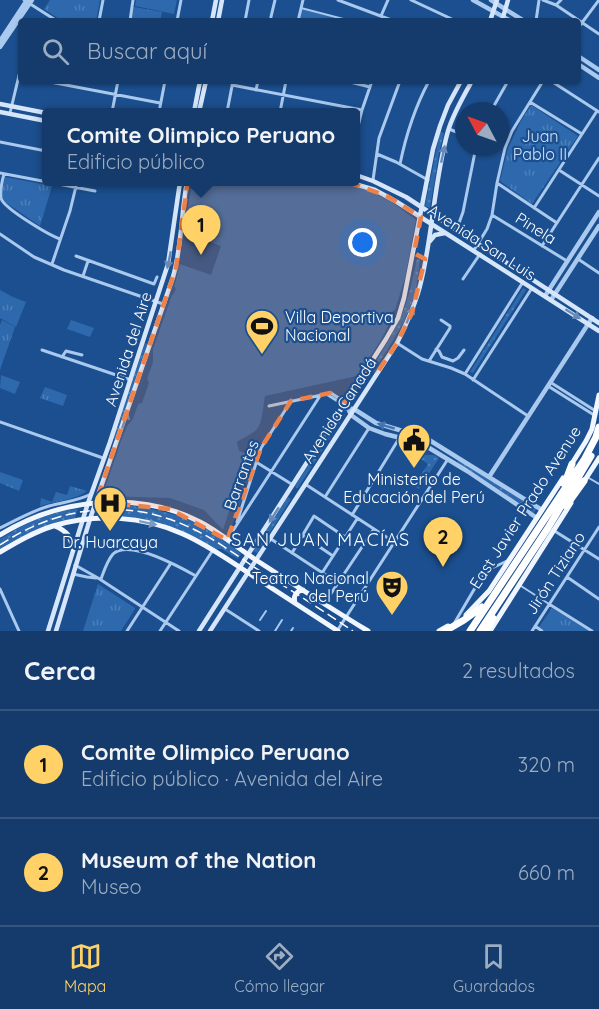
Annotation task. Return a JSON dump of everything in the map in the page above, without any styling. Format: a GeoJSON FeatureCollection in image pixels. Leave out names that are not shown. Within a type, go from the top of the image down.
{"type":"FeatureCollection","features":[{"type":"Feature","properties":{"kind":"highway","name":"East Javier Prado Avenue"},"geometry":{"type":"LineString","coordinates":[[470,631],[584,460],[599,427]]}},
{"type":"Feature","properties":{"kind":"highway","name":"East Javier Prado Avenue"},"geometry":{"type":"LineString","coordinates":[[480,631],[550,529],[599,440]]}},
{"type":"Feature","properties":{"kind":"highway"},"geometry":{"type":"LineString","coordinates":[[524,549],[567,477],[572,464]]}},
{"type":"Feature","properties":{"kind":"highway"},"geometry":{"type":"LineString","coordinates":[[550,529],[586,479]]}},
{"type":"Feature","properties":{"kind":"highway"},"geometry":{"type":"LineString","coordinates":[[488,631],[518,573]]}},
{"type":"Feature","properties":{"kind":"highway"},"geometry":{"type":"LineString","coordinates":[[445,631],[476,613],[489,602]]}},
{"type":"Feature","properties":{"kind":"main road"},"geometry":{"type":"LineString","coordinates":[[213,18],[216,0]]}},
{"type":"Feature","properties":{"kind":"main road"},"geometry":{"type":"LineString","coordinates":[[219,18],[222,0]]}},
{"type":"Feature","properties":{"kind":"main road"},"geometry":{"type":"LineString","coordinates":[[503,18],[508,0]]}},
{"type":"Feature","properties":{"kind":"main road"},"geometry":{"type":"LineString","coordinates":[[491,18],[495,1]]}},
{"type":"Feature","properties":{"kind":"main road"},"geometry":{"type":"LineString","coordinates":[[195,108],[199,84]]}},
{"type":"Feature","properties":{"kind":"main road"},"geometry":{"type":"LineString","coordinates":[[200,108],[205,84]]}},
{"type":"Feature","properties":{"kind":"main road","name":"Avenida Canadá"},"geometry":{"type":"LineString","coordinates":[[211,631],[397,343],[412,313],[421,283],[421,217],[433,149],[448,105],[459,84]]}},
{"type":"Feature","properties":{"kind":"main road","name":"Avenida Canadá"},"geometry":{"type":"LineString","coordinates":[[201,628],[347,403],[398,318],[420,257],[428,244],[448,129],[470,84]]}},
{"type":"Feature","properties":{"kind":"main road"},"geometry":{"type":"LineString","coordinates":[[0,104],[42,112]]}},
{"type":"Feature","properties":{"kind":"main road"},"geometry":{"type":"LineString","coordinates":[[0,111],[42,120]]}},
{"type":"Feature","properties":{"kind":"main road"},"geometry":{"type":"LineString","coordinates":[[440,126],[443,130],[448,129]]}},
{"type":"Feature","properties":{"kind":"main road","name":"Avenida San Luis"},"geometry":{"type":"LineString","coordinates":[[360,176],[406,197],[599,323]]}},
{"type":"Feature","properties":{"kind":"main road","name":"Avenida del Aire"},"geometry":{"type":"LineString","coordinates":[[56,631],[170,258],[175,202],[179,186]]}},
{"type":"Feature","properties":{"kind":"main road","name":"Avenida del Aire"},"geometry":{"type":"LineString","coordinates":[[48,631],[87,503],[151,342],[176,268],[185,186]]}},
{"type":"Feature","properties":{"kind":"main road","name":"Avenida San Luis"},"geometry":{"type":"LineString","coordinates":[[360,186],[387,196],[599,331]]}},
{"type":"Feature","properties":{"kind":"main road"},"geometry":{"type":"LineString","coordinates":[[173,230],[181,231]]}},
{"type":"Feature","properties":{"kind":"main road"},"geometry":{"type":"LineString","coordinates":[[428,244],[435,235],[446,233]]}},
{"type":"Feature","properties":{"kind":"main road"},"geometry":{"type":"LineString","coordinates":[[144,340],[151,342]]}},
{"type":"Feature","properties":{"kind":"main road"},"geometry":{"type":"LineString","coordinates":[[369,367],[372,373],[377,373]]}},
{"type":"Feature","properties":{"kind":"main road","name":"East Javier Prado Avenue"},"geometry":{"type":"LineString","coordinates":[[439,631],[470,612],[483,598],[586,441],[599,395]]}},
{"type":"Feature","properties":{"kind":"main road"},"geometry":{"type":"LineString","coordinates":[[586,479],[599,458]]}},
{"type":"Feature","properties":{"kind":"main road"},"geometry":{"type":"LineString","coordinates":[[293,486],[296,491],[301,491]]}},
{"type":"Feature","properties":{"kind":"main road"},"geometry":{"type":"LineString","coordinates":[[285,497],[292,495],[294,501]]}},
{"type":"Feature","properties":{"kind":"main road"},"geometry":{"type":"LineString","coordinates":[[0,536],[43,514],[87,503],[137,503],[170,510],[200,522],[256,561],[368,631]]}},
{"type":"Feature","properties":{"kind":"main road"},"geometry":{"type":"LineString","coordinates":[[0,552],[36,532],[82,520],[117,518],[150,523],[183,534],[213,550],[338,631]]}},
{"type":"Feature","properties":{"kind":"main road"},"geometry":{"type":"LineString","coordinates":[[53,526],[68,534],[73,549]]}},
{"type":"Feature","properties":{"kind":"main road","name":"East Javier Prado Avenue"},"geometry":{"type":"LineString","coordinates":[[488,631],[550,529]]}},
{"type":"Feature","properties":{"kind":"main road"},"geometry":{"type":"LineString","coordinates":[[295,603],[297,592],[303,590]]}},
{"type":"Feature","properties":{"kind":"main road"},"geometry":{"type":"LineString","coordinates":[[59,594],[66,596]]}},
{"type":"Feature","properties":{"kind":"main road"},"geometry":{"type":"LineString","coordinates":[[201,628],[207,625],[211,631]]}},
{"type":"Feature","properties":{"kind":"street"},"geometry":{"type":"LineString","coordinates":[[100,18],[104,0]]}},
{"type":"Feature","properties":{"kind":"street"},"geometry":{"type":"LineString","coordinates":[[130,18],[133,0]]}},
{"type":"Feature","properties":{"kind":"street"},"geometry":{"type":"LineString","coordinates":[[178,18],[181,0]]}},
{"type":"Feature","properties":{"kind":"street"},"geometry":{"type":"LineString","coordinates":[[246,18],[249,0]]}},
{"type":"Feature","properties":{"kind":"street"},"geometry":{"type":"LineString","coordinates":[[271,18],[274,0]]}},
{"type":"Feature","properties":{"kind":"street"},"geometry":{"type":"LineString","coordinates":[[299,18],[303,0]]}},
{"type":"Feature","properties":{"kind":"street"},"geometry":{"type":"LineString","coordinates":[[338,0],[384,18]]}},
{"type":"Feature","properties":{"kind":"street"},"geometry":{"type":"LineString","coordinates":[[381,16],[388,0]]}},
{"type":"Feature","properties":{"kind":"street"},"geometry":{"type":"LineString","coordinates":[[411,0],[450,18]]}},
{"type":"Feature","properties":{"kind":"street"},"geometry":{"type":"LineString","coordinates":[[473,0],[502,18]]}},
{"type":"Feature","properties":{"kind":"street"},"geometry":{"type":"LineString","coordinates":[[537,18],[541,0],[556,5],[576,18]]}},
{"type":"Feature","properties":{"kind":"street"},"geometry":{"type":"LineString","coordinates":[[556,5],[561,0]]}},
{"type":"Feature","properties":{"kind":"street"},"geometry":{"type":"LineString","coordinates":[[599,0],[582,22],[599,33]]}},
{"type":"Feature","properties":{"kind":"street"},"geometry":{"type":"LineString","coordinates":[[28,1],[50,18]]}},
{"type":"Feature","properties":{"kind":"street"},"geometry":{"type":"LineString","coordinates":[[0,41],[28,1]]}},
{"type":"Feature","properties":{"kind":"street"},"geometry":{"type":"LineString","coordinates":[[0,47],[28,1]]}},
{"type":"Feature","properties":{"kind":"street"},"geometry":{"type":"LineString","coordinates":[[495,1],[520,18]]}},
{"type":"Feature","properties":{"kind":"street"},"geometry":{"type":"LineString","coordinates":[[301,8],[339,18]]}},
{"type":"Feature","properties":{"kind":"street"},"geometry":{"type":"LineString","coordinates":[[581,58],[599,70]]}},
{"type":"Feature","properties":{"kind":"street"},"geometry":{"type":"LineString","coordinates":[[581,66],[599,78]]}},
{"type":"Feature","properties":{"kind":"street"},"geometry":{"type":"LineString","coordinates":[[10,114],[18,84]]}},
{"type":"Feature","properties":{"kind":"street"},"geometry":{"type":"LineString","coordinates":[[63,84],[160,103]]}},
{"type":"Feature","properties":{"kind":"street"},"geometry":{"type":"LineString","coordinates":[[86,88],[87,84]]}},
{"type":"Feature","properties":{"kind":"street"},"geometry":{"type":"LineString","coordinates":[[113,108],[117,84]]}},
{"type":"Feature","properties":{"kind":"street"},"geometry":{"type":"LineString","coordinates":[[159,108],[164,84]]}},
{"type":"Feature","properties":{"kind":"street"},"geometry":{"type":"LineString","coordinates":[[228,108],[232,84]]}},
{"type":"Feature","properties":{"kind":"street"},"geometry":{"type":"LineString","coordinates":[[235,84],[352,108]]}},
{"type":"Feature","properties":{"kind":"street"},"geometry":{"type":"LineString","coordinates":[[256,90],[257,84]]}},
{"type":"Feature","properties":{"kind":"street"},"geometry":{"type":"LineString","coordinates":[[280,108],[285,84]]}},
{"type":"Feature","properties":{"kind":"street"},"geometry":{"type":"LineString","coordinates":[[360,84],[370,87]]}},
{"type":"Feature","properties":{"kind":"street"},"geometry":{"type":"LineString","coordinates":[[360,118],[371,84]]}},
{"type":"Feature","properties":{"kind":"street"},"geometry":{"type":"LineString","coordinates":[[373,181],[380,138],[399,84]]}},
{"type":"Feature","properties":{"kind":"street"},"geometry":{"type":"LineString","coordinates":[[400,164],[405,140],[428,84]]}},
{"type":"Feature","properties":{"kind":"street"},"geometry":{"type":"LineString","coordinates":[[496,102],[506,84]]}},
{"type":"Feature","properties":{"kind":"street"},"geometry":{"type":"LineString","coordinates":[[509,138],[541,84]]}},
{"type":"Feature","properties":{"kind":"street"},"geometry":{"type":"LineString","coordinates":[[534,208],[598,112],[556,84]]}},
{"type":"Feature","properties":{"kind":"street"},"geometry":{"type":"LineString","coordinates":[[530,102],[582,134]]}},
{"type":"Feature","properties":{"kind":"street"},"geometry":{"type":"LineString","coordinates":[[448,129],[455,132]]}},
{"type":"Feature","properties":{"kind":"street"},"geometry":{"type":"LineString","coordinates":[[0,142],[42,150]]}},
{"type":"Feature","properties":{"kind":"street"},"geometry":{"type":"LineString","coordinates":[[377,154],[428,180]]}},
{"type":"Feature","properties":{"kind":"street"},"geometry":{"type":"LineString","coordinates":[[455,230],[463,212],[474,156]]}},
{"type":"Feature","properties":{"kind":"street"},"geometry":{"type":"LineString","coordinates":[[474,250],[487,229],[492,215],[503,156]]}},
{"type":"Feature","properties":{"kind":"street"},"geometry":{"type":"LineString","coordinates":[[542,246],[599,158]]}},
{"type":"Feature","properties":{"kind":"street"},"geometry":{"type":"LineString","coordinates":[[559,170],[599,196]]}},
{"type":"Feature","properties":{"kind":"street"},"geometry":{"type":"LineString","coordinates":[[42,182],[2,174],[0,194],[3,203],[46,233],[60,239]]}},
{"type":"Feature","properties":{"kind":"street"},"geometry":{"type":"LineString","coordinates":[[497,183],[557,223]]}},
{"type":"Feature","properties":{"kind":"street"},"geometry":{"type":"LineString","coordinates":[[65,186],[95,192]]}},
{"type":"Feature","properties":{"kind":"street"},"geometry":{"type":"LineString","coordinates":[[52,264],[76,188]]}},
{"type":"Feature","properties":{"kind":"street"},"geometry":{"type":"LineString","coordinates":[[544,296],[599,212]]}},
{"type":"Feature","properties":{"kind":"street","name":"Pinela"},"geometry":{"type":"LineString","coordinates":[[492,215],[567,261]]}},
{"type":"Feature","properties":{"kind":"street"},"geometry":{"type":"LineString","coordinates":[[551,300],[599,226]]}},
{"type":"Feature","properties":{"kind":"street"},"geometry":{"type":"LineString","coordinates":[[0,234],[34,257],[82,277],[164,304]]}},
{"type":"Feature","properties":{"kind":"street"},"geometry":{"type":"LineString","coordinates":[[463,279],[480,254]]}},
{"type":"Feature","properties":{"kind":"street"},"geometry":{"type":"LineString","coordinates":[[76,256],[154,284],[157,279],[163,283]]}},
{"type":"Feature","properties":{"kind":"street"},"geometry":{"type":"LineString","coordinates":[[578,259],[599,273]]}},
{"type":"Feature","properties":{"kind":"street"},"geometry":{"type":"LineString","coordinates":[[82,277],[88,261]]}},
{"type":"Feature","properties":{"kind":"street"},"geometry":{"type":"LineString","coordinates":[[465,375],[523,282]]}},
{"type":"Feature","properties":{"kind":"street"},"geometry":{"type":"LineString","coordinates":[[473,380],[532,288]]}},
{"type":"Feature","properties":{"kind":"street"},"geometry":{"type":"LineString","coordinates":[[489,477],[592,318]]}},
{"type":"Feature","properties":{"kind":"street"},"geometry":{"type":"LineString","coordinates":[[429,361],[450,328],[441,320]]}},
{"type":"Feature","properties":{"kind":"street"},"geometry":{"type":"LineString","coordinates":[[397,343],[422,358],[465,375],[528,416]]}},
{"type":"Feature","properties":{"kind":"street"},"geometry":{"type":"LineString","coordinates":[[436,349],[442,357],[453,360],[458,358],[464,350]]}},
{"type":"Feature","properties":{"kind":"street"},"geometry":{"type":"LineString","coordinates":[[42,350],[131,380]]}},
{"type":"Feature","properties":{"kind":"street"},"geometry":{"type":"LineString","coordinates":[[62,357],[66,351],[82,356]]}},
{"type":"Feature","properties":{"kind":"street"},"geometry":{"type":"LineString","coordinates":[[549,384],[595,413]]}},
{"type":"Feature","properties":{"kind":"street"},"geometry":{"type":"LineString","coordinates":[[269,406],[331,393],[376,423],[426,438],[542,510]]}},
{"type":"Feature","properties":{"kind":"street"},"geometry":{"type":"LineString","coordinates":[[227,540],[320,396]]}},
{"type":"Feature","properties":{"kind":"street","name":"Barrantes"},"geometry":{"type":"LineString","coordinates":[[235,528],[261,448],[291,401]]}},
{"type":"Feature","properties":{"kind":"street"},"geometry":{"type":"LineString","coordinates":[[347,403],[351,415],[369,428],[421,443],[537,518]]}},
{"type":"Feature","properties":{"kind":"street"},"geometry":{"type":"LineString","coordinates":[[0,422],[104,459]]}},
{"type":"Feature","properties":{"kind":"street"},"geometry":{"type":"LineString","coordinates":[[326,497],[369,428]]}},
{"type":"Feature","properties":{"kind":"street"},"geometry":{"type":"LineString","coordinates":[[352,514],[404,431]]}},
{"type":"Feature","properties":{"kind":"street"},"geometry":{"type":"LineString","coordinates":[[338,631],[448,459]]}},
{"type":"Feature","properties":{"kind":"street"},"geometry":{"type":"LineString","coordinates":[[256,462],[293,486]]}},
{"type":"Feature","properties":{"kind":"street"},"geometry":{"type":"LineString","coordinates":[[586,479],[599,484]]}},
{"type":"Feature","properties":{"kind":"street"},"geometry":{"type":"LineString","coordinates":[[305,484],[394,542]]}},
{"type":"Feature","properties":{"kind":"street"},"geometry":{"type":"LineString","coordinates":[[0,528],[43,508],[78,500],[91,494]]}},
{"type":"Feature","properties":{"kind":"street"},"geometry":{"type":"LineString","coordinates":[[518,504],[522,498]]}},
{"type":"Feature","properties":{"kind":"street"},"geometry":{"type":"LineString","coordinates":[[292,553],[314,516],[345,537]]}},
{"type":"Feature","properties":{"kind":"street"},"geometry":{"type":"LineString","coordinates":[[322,573],[357,518]]}},
{"type":"Feature","properties":{"kind":"street","name":"Jirón Tiziano"},"geometry":{"type":"LineString","coordinates":[[532,631],[599,527]]}},
{"type":"Feature","properties":{"kind":"street"},"geometry":{"type":"LineString","coordinates":[[324,604],[374,529]]}},
{"type":"Feature","properties":{"kind":"street"},"geometry":{"type":"LineString","coordinates":[[550,529],[599,559]]}},
{"type":"Feature","properties":{"kind":"street"},"geometry":{"type":"LineString","coordinates":[[302,535],[333,556]]}},
{"type":"Feature","properties":{"kind":"street"},"geometry":{"type":"LineString","coordinates":[[271,539],[338,583]]}},
{"type":"Feature","properties":{"kind":"street"},"geometry":{"type":"LineString","coordinates":[[100,579],[115,552],[134,549],[171,563],[196,576]]}},
{"type":"Feature","properties":{"kind":"street"},"geometry":{"type":"LineString","coordinates":[[160,631],[213,550]]}},
{"type":"Feature","properties":{"kind":"street"},"geometry":{"type":"LineString","coordinates":[[455,622],[482,576],[508,560]]}},
{"type":"Feature","properties":{"kind":"street"},"geometry":{"type":"LineString","coordinates":[[127,631],[171,563]]}},
{"type":"Feature","properties":{"kind":"street"},"geometry":{"type":"LineString","coordinates":[[75,565],[179,631]]}},
{"type":"Feature","properties":{"kind":"street"},"geometry":{"type":"LineString","coordinates":[[72,574],[100,579]]}},
{"type":"Feature","properties":{"kind":"street"},"geometry":{"type":"LineString","coordinates":[[567,577],[599,598]]}},
{"type":"Feature","properties":{"kind":"street"},"geometry":{"type":"LineString","coordinates":[[518,585],[592,631]]}},
{"type":"Feature","properties":{"kind":"street"},"geometry":{"type":"LineString","coordinates":[[0,589],[19,631]]}},
{"type":"Feature","properties":{"kind":"street"},"geometry":{"type":"LineString","coordinates":[[225,609],[259,631]]}},
{"type":"Feature","properties":{"kind":"street"},"geometry":{"type":"LineString","coordinates":[[260,620],[266,611]]}},
{"type":"Feature","properties":{"kind":"street"},"geometry":{"type":"LineString","coordinates":[[275,630],[282,620]]}},
{"type":"Feature","properties":{"kind":"street"},"geometry":{"type":"LineString","coordinates":[[535,627],[542,631]]}},
{"type":"Feature","properties":{"kind":"highlighted area"},"geometry":{"type":"Polygon","coordinates":[[[192,149],[348,182],[387,196],[421,217],[414,253],[425,259],[424,266],[412,313],[397,343],[377,373],[366,371],[346,402],[330,393],[291,401],[261,448],[227,540],[170,509],[96,502],[176,268],[192,149]]]}},
{"type":"Feature","properties":{"kind":"green space"},"geometry":{"type":"Polygon","coordinates":[[[50,0],[100,0],[97,18],[58,18],[44,9],[50,0]]]}},
{"type":"Feature","properties":{"kind":"green space"},"geometry":{"type":"Polygon","coordinates":[[[136,0],[177,0],[174,14],[135,6],[136,0]]]}},
{"type":"Feature","properties":{"kind":"green space"},"geometry":{"type":"Polygon","coordinates":[[[134,7],[162,12],[161,18],[132,18],[134,7]]]}},
{"type":"Feature","properties":{"kind":"green space"},"geometry":{"type":"Polygon","coordinates":[[[301,9],[337,18],[299,18],[301,9]]]}},
{"type":"Feature","properties":{"kind":"green space","name":"Juan Pablo II"},"geometry":{"type":"Polygon","coordinates":[[[531,105],[578,136],[532,204],[500,181],[506,156],[509,156],[509,146],[531,105]]]}},
{"type":"Feature","properties":{"kind":"green space"},"geometry":{"type":"Polygon","coordinates":[[[440,132],[444,133],[430,208],[425,206],[440,132]]]}},
{"type":"Feature","properties":{"kind":"green space"},"geometry":{"type":"Polygon","coordinates":[[[5,177],[42,184],[42,186],[52,186],[40,226],[2,200],[5,177]]]}},
{"type":"Feature","properties":{"kind":"green space","name":"Villa Deportiva Nacional"},"geometry":{"type":"Polygon","coordinates":[[[191,186],[354,186],[383,198],[416,220],[405,278],[395,310],[383,336],[357,376],[265,396],[259,426],[237,442],[239,451],[247,454],[223,530],[204,510],[170,498],[105,496],[103,494],[122,438],[133,419],[138,404],[142,403],[149,383],[147,379],[153,362],[153,349],[176,288],[174,287],[180,264],[211,275],[221,246],[184,232],[191,186]]]}},
{"type":"Feature","properties":{"kind":"green space"},"geometry":{"type":"Polygon","coordinates":[[[417,259],[420,259],[411,304],[397,333],[375,369],[372,367],[394,332],[404,309],[417,259]]]}},
{"type":"Feature","properties":{"kind":"green space"},"geometry":{"type":"Polygon","coordinates":[[[523,288],[526,290],[473,373],[470,372],[523,288]]]}},
{"type":"Feature","properties":{"kind":"green space"},"geometry":{"type":"Polygon","coordinates":[[[0,290],[26,302],[16,327],[0,318],[0,290]]]}},
{"type":"Feature","properties":{"kind":"green space"},"geometry":{"type":"Polygon","coordinates":[[[2,320],[15,327],[0,370],[0,325],[2,320]]]}},
{"type":"Feature","properties":{"kind":"green space"},"geometry":{"type":"Polygon","coordinates":[[[71,320],[94,328],[90,337],[67,329],[71,320]]]}},
{"type":"Feature","properties":{"kind":"green space"},"geometry":{"type":"Polygon","coordinates":[[[145,343],[148,344],[115,439],[113,438],[145,343]]]}},
{"type":"Feature","properties":{"kind":"green space"},"geometry":{"type":"Polygon","coordinates":[[[1,375],[20,382],[15,394],[0,388],[1,375]]]}},
{"type":"Feature","properties":{"kind":"green space"},"geometry":{"type":"Polygon","coordinates":[[[45,387],[67,395],[63,406],[40,398],[45,387]]]}},
{"type":"Feature","properties":{"kind":"green space"},"geometry":{"type":"Polygon","coordinates":[[[342,414],[345,415],[296,488],[295,486],[342,414]]]}},
{"type":"Feature","properties":{"kind":"green space"},"geometry":{"type":"Polygon","coordinates":[[[424,455],[434,455],[439,458],[419,489],[416,487],[418,483],[413,480],[415,477],[418,479],[428,464],[421,459],[424,455]]]}},
{"type":"Feature","properties":{"kind":"green space"},"geometry":{"type":"Polygon","coordinates":[[[459,460],[536,509],[534,513],[457,462],[459,460]]]}},
{"type":"Feature","properties":{"kind":"green space"},"geometry":{"type":"Polygon","coordinates":[[[0,472],[23,480],[19,491],[0,483],[0,472]]]}},
{"type":"Feature","properties":{"kind":"green space"},"geometry":{"type":"Polygon","coordinates":[[[70,486],[87,491],[72,498],[40,506],[41,498],[52,502],[56,492],[67,495],[70,486]]]}},
{"type":"Feature","properties":{"kind":"green space"},"geometry":{"type":"Polygon","coordinates":[[[288,497],[291,499],[257,553],[253,551],[288,497]]]}},
{"type":"Feature","properties":{"kind":"green space"},"geometry":{"type":"Polygon","coordinates":[[[111,504],[147,508],[181,517],[213,532],[241,554],[238,559],[222,549],[216,549],[173,528],[145,520],[97,516],[101,506],[111,504]]]}},
{"type":"Feature","properties":{"kind":"green space"},"geometry":{"type":"Polygon","coordinates":[[[78,509],[75,518],[36,530],[0,549],[0,539],[18,528],[47,515],[78,509]]]}},
{"type":"Feature","properties":{"kind":"green space"},"geometry":{"type":"Polygon","coordinates":[[[98,584],[135,608],[121,631],[83,631],[98,584]]]}},
{"type":"Feature","properties":{"kind":"green space"},"geometry":{"type":"Polygon","coordinates":[[[552,608],[589,631],[545,631],[539,627],[552,608]]]}},
{"type":"Feature","properties":{"kind":"railway"},"geometry":{"type":"LineString","coordinates":[[0,545],[45,522],[69,514],[93,510],[118,509],[167,518],[208,537],[353,631]]}},
{"type":"Feature","properties":{"kind":"place","name":"Comite Olimpico Peruano"},"geometry":{"type":"Point","coordinates":[201,255]}},
{"type":"Feature","properties":{"kind":"place","name":"Villa Deportiva Nacional"},"geometry":{"type":"Point","coordinates":[262,355]}},
{"type":"Feature","properties":{"kind":"place","name":"Ministerio de Educación del Perú"},"geometry":{"type":"Point","coordinates":[414,469]}},
{"type":"Feature","properties":{"kind":"place","name":"Dr. Huarcaya"},"geometry":{"type":"Point","coordinates":[110,532]}},
{"type":"Feature","properties":{"kind":"place","name":"Museum of the Nation"},"geometry":{"type":"Point","coordinates":[443,567]}},
{"type":"Feature","properties":{"kind":"place","name":"Teatro Nacional del Perú"},"geometry":{"type":"Point","coordinates":[392,616]}},
{"type":"Feature","properties":{"kind":"district","name":"SAN JUAN MACÍAS"},"geometry":{"type":"Point","coordinates":[321,539]}}]}
